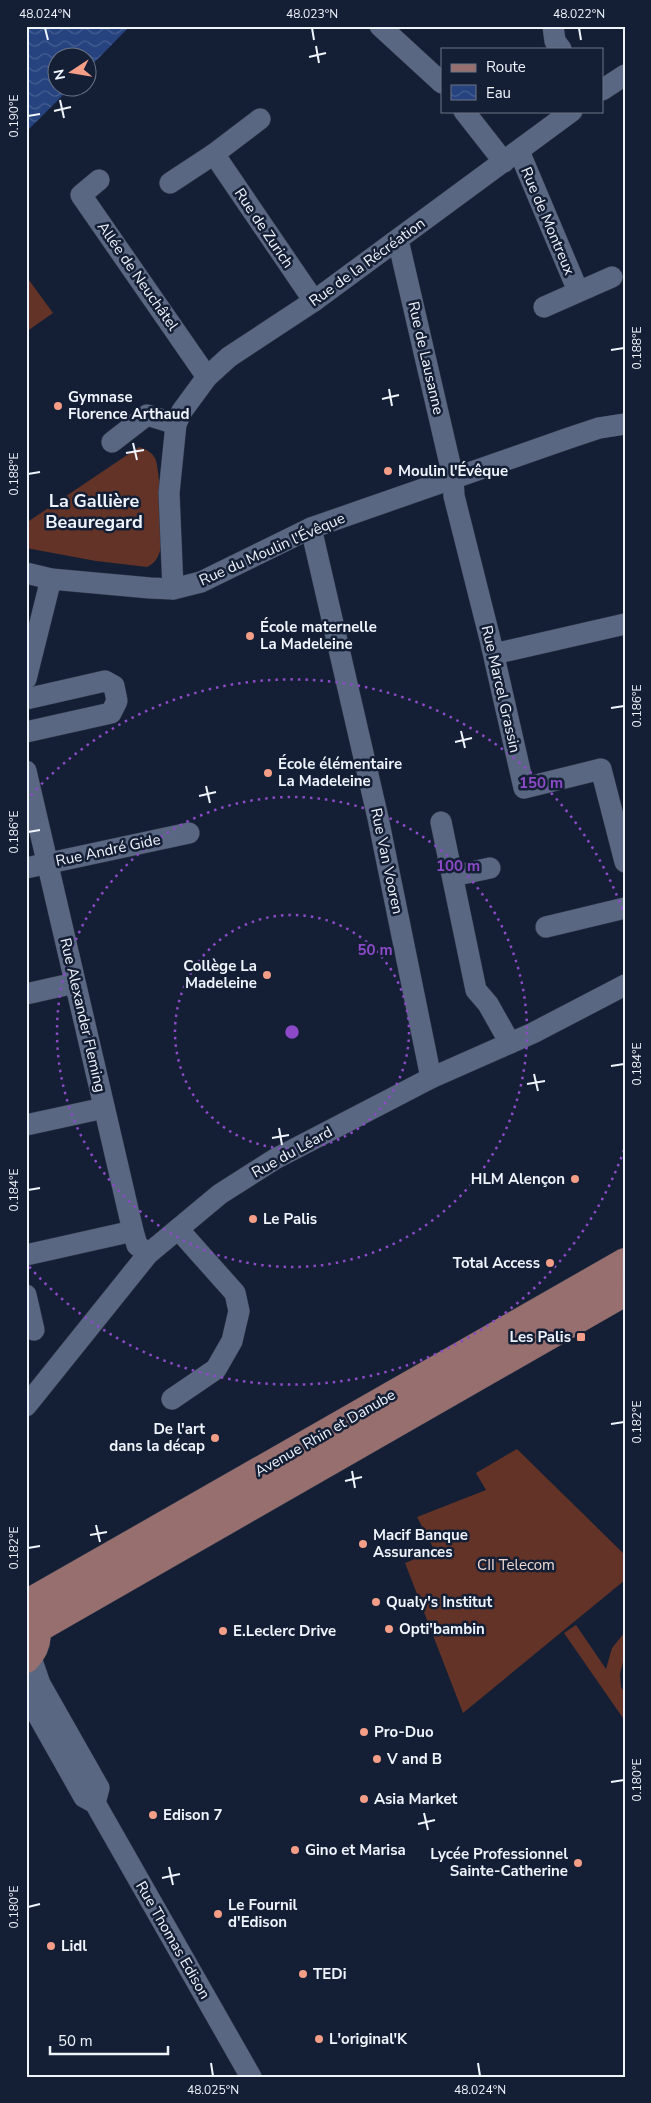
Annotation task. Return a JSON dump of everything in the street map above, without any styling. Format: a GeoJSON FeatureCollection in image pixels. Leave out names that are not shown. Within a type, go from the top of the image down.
{"type":"FeatureCollection","features":[{"type":"Feature","properties":{"kind":"main road","name":"Avenue Rhin et Danube"},"geometry":{"type":"LineString","coordinates":[[30,1614],[625,1262]]}},
{"type":"Feature","properties":{"kind":"main road","name":"Avenue Rhin et Danube"},"geometry":{"type":"LineString","coordinates":[[30,1614],[625,1292]]}},
{"type":"Feature","properties":{"kind":"main road"},"geometry":{"type":"LineString","coordinates":[[28,1657],[35,1647],[30,1614]]}},
{"type":"Feature","properties":{"kind":"street"},"geometry":{"type":"LineString","coordinates":[[380,26],[441,82]]}},
{"type":"Feature","properties":{"kind":"street"},"geometry":{"type":"LineString","coordinates":[[553,26],[555,41],[560,48]]}},
{"type":"Feature","properties":{"kind":"street"},"geometry":{"type":"LineString","coordinates":[[604,89],[625,75]]}},
{"type":"Feature","properties":{"kind":"street","name":"Rue de Montreux"},"geometry":{"type":"LineString","coordinates":[[465,112],[511,156],[578,291]]}},
{"type":"Feature","properties":{"kind":"street","name":"Rue de la Récréation"},"geometry":{"type":"LineString","coordinates":[[173,589],[169,493],[176,424],[182,410],[207,377],[229,357],[314,301],[571,112]]}},
{"type":"Feature","properties":{"kind":"street"},"geometry":{"type":"LineString","coordinates":[[170,183],[214,154],[260,119]]}},
{"type":"Feature","properties":{"kind":"street","name":"Rue de Zurich"},"geometry":{"type":"LineString","coordinates":[[214,154],[314,301]]}},
{"type":"Feature","properties":{"kind":"street","name":"Allée de Neuchâtel"},"geometry":{"type":"LineString","coordinates":[[99,180],[81,195],[207,377]]}},
{"type":"Feature","properties":{"kind":"street","name":"Rue de Lausanne"},"geometry":{"type":"LineString","coordinates":[[398,240],[453,477]]}},
{"type":"Feature","properties":{"kind":"street","name":"Rue de Montreux"},"geometry":{"type":"LineString","coordinates":[[544,307],[612,277]]}},
{"type":"Feature","properties":{"kind":"street"},"geometry":{"type":"LineString","coordinates":[[112,442],[147,415],[176,424]]}},
{"type":"Feature","properties":{"kind":"street","name":"Rue du Moulin l'Évêque"},"geometry":{"type":"LineString","coordinates":[[26,573],[51,579],[173,589],[201,582],[311,528],[453,477],[599,428],[625,424]]}},
{"type":"Feature","properties":{"kind":"street","name":"Rue Marcel Grassin"},"geometry":{"type":"LineString","coordinates":[[453,477],[454,496],[494,654],[524,788],[602,769],[625,862]]}},
{"type":"Feature","properties":{"kind":"street","name":"Rue Van Vooren"},"geometry":{"type":"LineString","coordinates":[[311,528],[378,818],[431,1078]]}},
{"type":"Feature","properties":{"kind":"street"},"geometry":{"type":"LineString","coordinates":[[26,679],[51,579]]}},
{"type":"Feature","properties":{"kind":"street"},"geometry":{"type":"LineString","coordinates":[[494,654],[625,624]]}},
{"type":"Feature","properties":{"kind":"street"},"geometry":{"type":"LineString","coordinates":[[26,699],[105,681],[114,686],[117,701],[111,712],[26,732]]}},
{"type":"Feature","properties":{"kind":"street","name":"Rue Alexander Fleming"},"geometry":{"type":"LineString","coordinates":[[26,771],[132,1231],[137,1245],[148,1254]]}},
{"type":"Feature","properties":{"kind":"street"},"geometry":{"type":"LineString","coordinates":[[441,822],[476,990],[488,1004],[510,1043]]}},
{"type":"Feature","properties":{"kind":"street","name":"Rue André Gide"},"geometry":{"type":"LineString","coordinates":[[26,868],[189,833]]}},
{"type":"Feature","properties":{"kind":"street"},"geometry":{"type":"LineString","coordinates":[[453,876],[490,868]]}},
{"type":"Feature","properties":{"kind":"street"},"geometry":{"type":"LineString","coordinates":[[546,927],[625,908]]}},
{"type":"Feature","properties":{"kind":"street"},"geometry":{"type":"LineString","coordinates":[[26,994],[75,983]]}},
{"type":"Feature","properties":{"kind":"street","name":"Rue du Léard"},"geometry":{"type":"LineString","coordinates":[[26,1406],[148,1254],[220,1194],[275,1159],[431,1078],[510,1043],[625,985]]}},
{"type":"Feature","properties":{"kind":"street"},"geometry":{"type":"LineString","coordinates":[[26,1125],[104,1108]]}},
{"type":"Feature","properties":{"kind":"street"},"geometry":{"type":"LineString","coordinates":[[172,1399],[216,1369],[232,1341],[239,1311],[235,1293],[178,1229]]}},
{"type":"Feature","properties":{"kind":"street"},"geometry":{"type":"LineString","coordinates":[[26,1255],[132,1231]]}},
{"type":"Feature","properties":{"kind":"street"},"geometry":{"type":"LineString","coordinates":[[26,1295],[34,1330]]}},
{"type":"Feature","properties":{"kind":"street","name":"Rue Thomas Edison"},"geometry":{"type":"LineString","coordinates":[[28,1657],[40,1684],[99,1788],[95,1803]]}},
{"type":"Feature","properties":{"kind":"street","name":"Rue Thomas Edison"},"geometry":{"type":"LineString","coordinates":[[26,1694],[84,1797],[95,1803],[251,2077]]}},
{"type":"Feature","properties":{"kind":"green space"},"geometry":{"type":"Polygon","coordinates":[[[26,276],[53,313],[26,332],[26,276]]]}},
{"type":"Feature","properties":{"kind":"green space"},"geometry":{"type":"Polygon","coordinates":[[[139,447],[154,456],[157,464],[162,538],[160,552],[153,563],[147,567],[96,561],[26,548],[26,524],[29,521],[139,447]]]}},
{"type":"Feature","properties":{"kind":"green space","name":"CII Telecom"},"geometry":{"type":"Polygon","coordinates":[[[517,1449],[625,1555],[625,1580],[463,1713],[405,1563],[435,1551],[417,1517],[486,1490],[476,1473],[517,1449]]]}},
{"type":"Feature","properties":{"kind":"green space"},"geometry":{"type":"Polygon","coordinates":[[[576,1625],[606,1669],[612,1648],[625,1632],[625,1654],[620,1674],[621,1687],[625,1693],[625,1721],[564,1633],[576,1625]]]}},
{"type":"Feature","properties":{"kind":"water"},"geometry":{"type":"Polygon","coordinates":[[[26,26],[130,26],[98,59],[98,48],[48,48],[48,98],[60,98],[26,132],[26,26]]]}},
{"type":"Feature","properties":{"kind":"place","name":"Gymnase Florence Arthaud"},"geometry":{"type":"Point","coordinates":[58,406]}},
{"type":"Feature","properties":{"kind":"place","name":"Moulin l'Évêque"},"geometry":{"type":"Point","coordinates":[388,471]}},
{"type":"Feature","properties":{"kind":"place","name":"École maternelle La Madeleine"},"geometry":{"type":"Point","coordinates":[250,636]}},
{"type":"Feature","properties":{"kind":"place","name":"École élémentaire La Madeleine"},"geometry":{"type":"Point","coordinates":[268,773]}},
{"type":"Feature","properties":{"kind":"place","name":"Collège La Madeleine"},"geometry":{"type":"Point","coordinates":[267,975]}},
{"type":"Feature","properties":{"kind":"place","name":"HLM Alençon"},"geometry":{"type":"Point","coordinates":[575,1179]}},
{"type":"Feature","properties":{"kind":"place","name":"Le Palis"},"geometry":{"type":"Point","coordinates":[253,1219]}},
{"type":"Feature","properties":{"kind":"place","name":"Total Access"},"geometry":{"type":"Point","coordinates":[550,1263]}},
{"type":"Feature","properties":{"kind":"place","name":"Les Palis"},"geometry":{"type":"Point","coordinates":[581,1337]}},
{"type":"Feature","properties":{"kind":"place","name":"De l'art dans la décap"},"geometry":{"type":"Point","coordinates":[215,1438]}},
{"type":"Feature","properties":{"kind":"place","name":"Macif Banque Assurances"},"geometry":{"type":"Point","coordinates":[363,1544]}},
{"type":"Feature","properties":{"kind":"place","name":"Qualy's Institut"},"geometry":{"type":"Point","coordinates":[376,1602]}},
{"type":"Feature","properties":{"kind":"place","name":"Opti'bambin"},"geometry":{"type":"Point","coordinates":[389,1629]}},
{"type":"Feature","properties":{"kind":"place","name":"E.Leclerc Drive"},"geometry":{"type":"Point","coordinates":[223,1631]}},
{"type":"Feature","properties":{"kind":"place","name":"Pro-Duo"},"geometry":{"type":"Point","coordinates":[364,1732]}},
{"type":"Feature","properties":{"kind":"place","name":"V and B"},"geometry":{"type":"Point","coordinates":[377,1759]}},
{"type":"Feature","properties":{"kind":"place","name":"Asia Market"},"geometry":{"type":"Point","coordinates":[364,1799]}},
{"type":"Feature","properties":{"kind":"place","name":"Edison 7"},"geometry":{"type":"Point","coordinates":[153,1815]}},
{"type":"Feature","properties":{"kind":"place","name":"Gino et Marisa"},"geometry":{"type":"Point","coordinates":[295,1850]}},
{"type":"Feature","properties":{"kind":"place","name":"Lycée Professionnel Sainte-Catherine"},"geometry":{"type":"Point","coordinates":[578,1863]}},
{"type":"Feature","properties":{"kind":"place","name":"Le Fournil d'Edison"},"geometry":{"type":"Point","coordinates":[218,1914]}},
{"type":"Feature","properties":{"kind":"place","name":"Lidl"},"geometry":{"type":"Point","coordinates":[51,1946]}},
{"type":"Feature","properties":{"kind":"place","name":"TEDi"},"geometry":{"type":"Point","coordinates":[303,1974]}},
{"type":"Feature","properties":{"kind":"place","name":"L'original'K"},"geometry":{"type":"Point","coordinates":[319,2039]}},
{"type":"Feature","properties":{"kind":"district","name":"La Gallière Beauregard"},"geometry":{"type":"Point","coordinates":[94,511]}}]}
